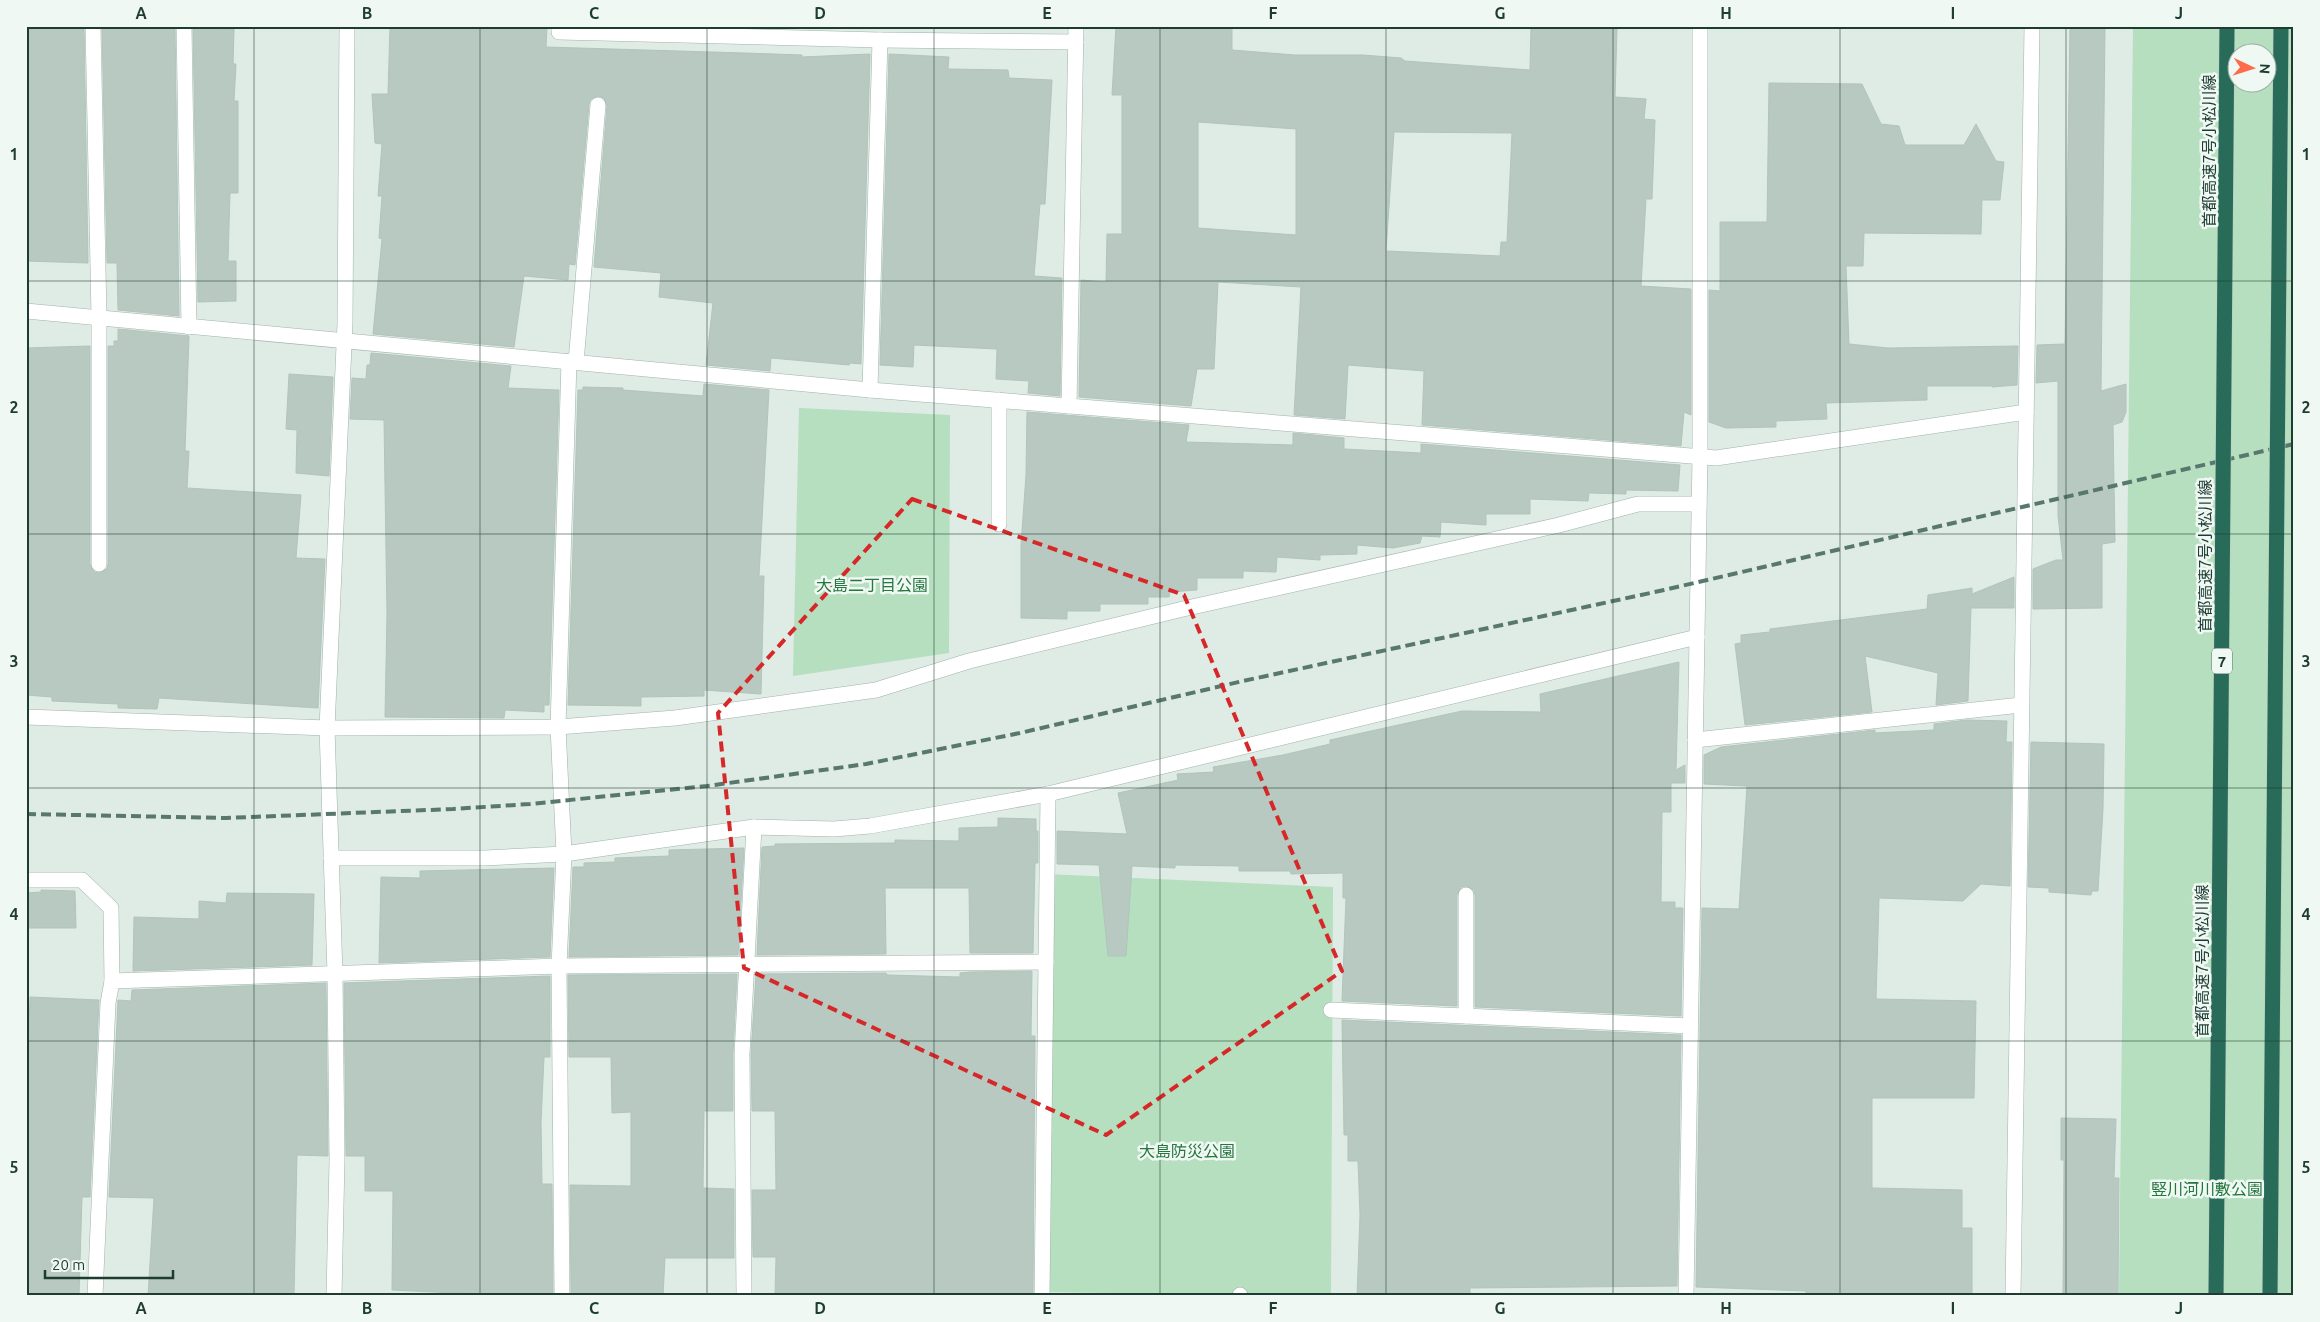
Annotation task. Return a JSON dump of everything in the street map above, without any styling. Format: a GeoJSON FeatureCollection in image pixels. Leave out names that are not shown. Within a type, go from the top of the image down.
{"type":"FeatureCollection","features":[{"type":"Feature","properties":{"kind":"highway","name":"首都高速7号小松川線"},"geometry":{"type":"LineString","coordinates":[[2216,1296],[2227,26]]}},
{"type":"Feature","properties":{"kind":"highway"},"geometry":{"type":"LineString","coordinates":[[2270,1296],[2281,26]]}},
{"type":"Feature","properties":{"kind":"street"},"geometry":{"type":"LineString","coordinates":[[93,26],[99,317],[99,564]]}},
{"type":"Feature","properties":{"kind":"street"},"geometry":{"type":"LineString","coordinates":[[184,26],[189,327]]}},
{"type":"Feature","properties":{"kind":"street"},"geometry":{"type":"LineString","coordinates":[[334,1296],[337,1160],[335,974],[327,728],[344,342],[347,26]]}},
{"type":"Feature","properties":{"kind":"street"},"geometry":{"type":"LineString","coordinates":[[559,26],[559,32],[880,40],[1076,42]]}},
{"type":"Feature","properties":{"kind":"street"},"geometry":{"type":"LineString","coordinates":[[1068,406],[1076,26]]}},
{"type":"Feature","properties":{"kind":"street"},"geometry":{"type":"LineString","coordinates":[[1686,1296],[1700,456],[1700,26]]}},
{"type":"Feature","properties":{"kind":"street"},"geometry":{"type":"LineString","coordinates":[[2013,1296],[2032,26]]}},
{"type":"Feature","properties":{"kind":"street"},"geometry":{"type":"LineString","coordinates":[[870,390],[880,40]]}},
{"type":"Feature","properties":{"kind":"street"},"geometry":{"type":"LineString","coordinates":[[562,1296],[559,966],[564,854],[558,727],[572,361],[598,105]]}},
{"type":"Feature","properties":{"kind":"street"},"geometry":{"type":"LineString","coordinates":[[26,311],[870,390],[1716,458],[2026,412]]}},
{"type":"Feature","properties":{"kind":"street"},"geometry":{"type":"LineString","coordinates":[[999,400],[999,524]]}},
{"type":"Feature","properties":{"kind":"street"},"geometry":{"type":"LineString","coordinates":[[26,716],[327,728],[558,727],[675,718],[876,690],[969,661],[1155,616],[1559,525],[1638,504],[1699,504]]}},
{"type":"Feature","properties":{"kind":"street"},"geometry":{"type":"LineString","coordinates":[[331,858],[485,858],[564,854],[754,827],[834,829],[870,826],[1048,794],[1697,637]]}},
{"type":"Feature","properties":{"kind":"street"},"geometry":{"type":"LineString","coordinates":[[1695,740],[2021,705]]}},
{"type":"Feature","properties":{"kind":"street"},"geometry":{"type":"LineString","coordinates":[[1042,1296],[1048,794]]}},
{"type":"Feature","properties":{"kind":"street"},"geometry":{"type":"LineString","coordinates":[[744,1296],[742,1054],[754,827]]}},
{"type":"Feature","properties":{"kind":"street"},"geometry":{"type":"LineString","coordinates":[[26,880],[82,880],[111,908],[112,981],[108,1002],[95,1296]]}},
{"type":"Feature","properties":{"kind":"street"},"geometry":{"type":"LineString","coordinates":[[1466,895],[1466,1016]]}},
{"type":"Feature","properties":{"kind":"street"},"geometry":{"type":"LineString","coordinates":[[112,981],[559,966],[1046,962]]}},
{"type":"Feature","properties":{"kind":"street"},"geometry":{"type":"LineString","coordinates":[[1331,1010],[1690,1026]]}},
{"type":"Feature","properties":{"kind":"highlighted area"},"geometry":{"type":"Polygon","coordinates":[[[912,499],[1184,595],[1342,971],[1106,1135],[744,968],[718,713],[912,499]]]}},
{"type":"Feature","properties":{"kind":"green space","name":"竪川河川敷公園"},"geometry":{"type":"Polygon","coordinates":[[[2133,26],[2294,26],[2294,1296],[2119,1296],[2133,26]]]}},
{"type":"Feature","properties":{"kind":"green space","name":"大島二丁目公園"},"geometry":{"type":"Polygon","coordinates":[[[799,408],[950,415],[949,653],[793,676],[799,408]]]}},
{"type":"Feature","properties":{"kind":"green space","name":"大島防災公園"},"geometry":{"type":"Polygon","coordinates":[[[1046,874],[1333,887],[1331,1296],[1042,1292],[1046,874]]]}},
{"type":"Feature","properties":{"kind":"building"},"geometry":{"type":"Polygon","coordinates":[[[26,26],[84,26],[88,263],[26,261],[26,26]]]}},
{"type":"Feature","properties":{"kind":"building"},"geometry":{"type":"Polygon","coordinates":[[[102,26],[175,27],[179,316],[118,310],[117,263],[107,263],[102,26]]]}},
{"type":"Feature","properties":{"kind":"building"},"geometry":{"type":"Polygon","coordinates":[[[390,26],[547,26],[546,47],[802,55],[802,57],[870,54],[861,364],[850,363],[849,365],[771,358],[770,371],[706,365],[713,303],[659,297],[661,273],[594,267],[607,106],[604,98],[598,96],[591,99],[589,104],[575,265],[569,264],[568,280],[524,276],[514,347],[373,334],[382,239],[379,238],[382,196],[378,196],[382,144],[375,143],[372,94],[388,94],[390,26]]]}},
{"type":"Feature","properties":{"kind":"building"},"geometry":{"type":"Polygon","coordinates":[[[1116,26],[1232,26],[1232,50],[1295,55],[1363,55],[1401,58],[1405,61],[1530,70],[1531,26],[1617,29],[1615,97],[1646,99],[1644,119],[1655,120],[1652,199],[1646,199],[1641,286],[1691,289],[1691,415],[1684,412],[1681,446],[1422,425],[1424,371],[1348,365],[1345,419],[1294,415],[1301,287],[1218,282],[1214,369],[1197,369],[1191,406],[1079,397],[1081,280],[1106,282],[1107,234],[1122,234],[1122,95],[1112,95],[1116,26]],[[1198,122],[1198,228],[1296,235],[1296,129],[1198,122]],[[1394,132],[1386,251],[1500,256],[1501,242],[1507,242],[1512,133],[1394,132]]]}},
{"type":"Feature","properties":{"kind":"building"},"geometry":{"type":"Polygon","coordinates":[[[2070,26],[2105,26],[2101,391],[2126,384],[2126,412],[2122,422],[2113,425],[2115,542],[2102,544],[2102,608],[2033,609],[2033,569],[2056,560],[2063,560],[2058,516],[2058,381],[2036,383],[2037,345],[2065,344],[2070,26]]]}},
{"type":"Feature","properties":{"kind":"building"},"geometry":{"type":"Polygon","coordinates":[[[193,28],[234,29],[233,64],[236,64],[234,101],[238,101],[238,193],[230,193],[228,261],[236,261],[236,301],[198,302],[193,28]]]}},
{"type":"Feature","properties":{"kind":"building"},"geometry":{"type":"Polygon","coordinates":[[[889,54],[949,57],[948,69],[1008,70],[1009,78],[1052,80],[1045,204],[1040,204],[1034,276],[1062,278],[1060,396],[1028,393],[1029,381],[996,379],[997,349],[914,345],[913,367],[880,365],[889,54]]]}},
{"type":"Feature","properties":{"kind":"building"},"geometry":{"type":"Polygon","coordinates":[[[1769,83],[1862,84],[1881,124],[1899,126],[1905,145],[1964,145],[1976,124],[1996,161],[2004,162],[2000,200],[1982,200],[1981,234],[1864,233],[1863,266],[1846,266],[1849,344],[1888,348],[2018,346],[2017,385],[1992,387],[1927,386],[1927,400],[1826,403],[1827,419],[1776,421],[1776,427],[1726,428],[1709,422],[1709,290],[1720,291],[1720,222],[1767,222],[1769,83]]]}},
{"type":"Feature","properties":{"kind":"building"},"geometry":{"type":"Polygon","coordinates":[[[118,329],[189,336],[185,451],[189,451],[187,488],[301,495],[296,558],[325,559],[318,708],[159,698],[157,709],[118,708],[118,704],[52,701],[52,697],[26,695],[26,348],[90,346],[90,564],[94,572],[99,573],[107,569],[108,564],[108,346],[114,346],[114,341],[118,341],[118,329]]]}},
{"type":"Feature","properties":{"kind":"building"},"geometry":{"type":"Polygon","coordinates":[[[371,353],[511,366],[508,388],[559,390],[549,705],[544,705],[544,712],[505,710],[504,718],[385,717],[387,615],[384,420],[350,419],[352,378],[366,379],[367,365],[370,365],[371,353]]]}},
{"type":"Feature","properties":{"kind":"building"},"geometry":{"type":"Polygon","coordinates":[[[289,374],[333,377],[329,476],[296,473],[297,430],[286,429],[289,374]]]}},
{"type":"Feature","properties":{"kind":"building"},"geometry":{"type":"Polygon","coordinates":[[[704,384],[769,390],[759,576],[764,576],[761,694],[704,690],[704,696],[641,697],[641,706],[568,705],[578,390],[583,390],[583,387],[623,388],[623,390],[703,396],[704,384]]]}},
{"type":"Feature","properties":{"kind":"building"},"geometry":{"type":"Polygon","coordinates":[[[1027,412],[1189,425],[1186,442],[1293,445],[1293,433],[1344,438],[1344,449],[1421,453],[1421,444],[1680,465],[1678,491],[1626,490],[1626,494],[1589,493],[1588,501],[1530,499],[1530,514],[1486,514],[1486,525],[1441,522],[1440,537],[1422,536],[1420,543],[1393,548],[1357,545],[1357,554],[1320,555],[1320,560],[1277,557],[1276,572],[1243,571],[1243,578],[1197,578],[1197,590],[1170,592],[1169,597],[1148,597],[1148,604],[1100,604],[1100,611],[1067,611],[1067,619],[1021,618],[1021,545],[1026,475],[1027,412]]]}},
{"type":"Feature","properties":{"kind":"building"},"geometry":{"type":"Polygon","coordinates":[[[2014,577],[2014,608],[1971,608],[1968,701],[1936,705],[1938,673],[1865,656],[1872,712],[1745,725],[1735,644],[1741,643],[1741,635],[1770,632],[1770,629],[1927,609],[1928,595],[1972,588],[1972,594],[2014,577]]]}},
{"type":"Feature","properties":{"kind":"building"},"geometry":{"type":"Polygon","coordinates":[[[1679,662],[1676,770],[1685,765],[1685,783],[1671,783],[1671,812],[1662,812],[1661,902],[1675,902],[1675,908],[1683,908],[1681,1016],[1475,1007],[1475,895],[1474,890],[1466,886],[1461,887],[1457,895],[1457,1006],[1342,1001],[1346,898],[1343,898],[1343,873],[1291,874],[1290,871],[1239,871],[1239,866],[1175,865],[1175,868],[1132,866],[1126,956],[1108,956],[1099,865],[1057,864],[1057,831],[1127,834],[1118,793],[1178,780],[1177,774],[1214,772],[1213,767],[1283,755],[1330,744],[1330,740],[1462,711],[1541,712],[1540,694],[1679,662]]]}},
{"type":"Feature","properties":{"kind":"building"},"geometry":{"type":"Polygon","coordinates":[[[1967,720],[2007,721],[2006,742],[2012,742],[2010,886],[1981,884],[1963,901],[1879,898],[1876,999],[1976,1001],[1974,1098],[1872,1098],[1872,1188],[1962,1190],[1962,1228],[1972,1228],[1972,1296],[1806,1296],[1806,1291],[1696,1287],[1702,908],[1739,909],[1747,786],[1704,784],[1704,755],[1721,747],[1875,730],[1875,733],[1934,730],[1934,724],[1967,720]]]}},
{"type":"Feature","properties":{"kind":"building"},"geometry":{"type":"Polygon","coordinates":[[[2031,742],[2104,744],[2103,809],[2098,891],[2092,891],[2091,895],[2049,892],[2049,888],[2028,887],[2031,742]]]}},
{"type":"Feature","properties":{"kind":"building"},"geometry":{"type":"Polygon","coordinates":[[[998,818],[1036,819],[1038,863],[1035,863],[1033,953],[970,953],[969,888],[885,888],[886,954],[757,955],[762,847],[775,846],[775,844],[895,843],[895,840],[959,841],[959,828],[998,827],[998,818]]]}},
{"type":"Feature","properties":{"kind":"building"},"geometry":{"type":"Polygon","coordinates":[[[744,848],[738,955],[569,957],[573,867],[584,867],[584,863],[615,862],[615,858],[669,856],[669,850],[744,848]]]}},
{"type":"Feature","properties":{"kind":"building"},"geometry":{"type":"Polygon","coordinates":[[[554,868],[550,957],[379,963],[381,877],[420,878],[420,871],[554,868]]]}},
{"type":"Feature","properties":{"kind":"building"},"geometry":{"type":"Polygon","coordinates":[[[41,890],[75,891],[76,928],[26,928],[26,893],[41,892],[41,890]]]}},
{"type":"Feature","properties":{"kind":"building"},"geometry":{"type":"Polygon","coordinates":[[[227,893],[314,894],[312,965],[133,971],[134,917],[199,919],[199,901],[226,903],[227,893]]]}},
{"type":"Feature","properties":{"kind":"building"},"geometry":{"type":"Polygon","coordinates":[[[1032,971],[1031,1036],[1035,1036],[1033,1296],[775,1296],[776,1257],[753,1257],[752,1190],[776,1190],[775,1111],[752,1111],[751,1054],[756,974],[886,973],[887,975],[960,977],[960,973],[970,972],[1032,971]]]}},
{"type":"Feature","properties":{"kind":"building"},"geometry":{"type":"Polygon","coordinates":[[[737,974],[733,1054],[733,1111],[704,1111],[703,1188],[734,1189],[734,1258],[665,1258],[663,1296],[571,1296],[570,1185],[631,1186],[631,1112],[612,1113],[611,1057],[569,1057],[568,975],[737,974]]]}},
{"type":"Feature","properties":{"kind":"building"},"geometry":{"type":"Polygon","coordinates":[[[550,976],[550,1057],[544,1057],[541,1122],[542,1184],[552,1184],[553,1296],[477,1296],[477,1294],[392,1290],[393,1191],[365,1191],[365,1156],[346,1156],[344,983],[550,976]]]}},
{"type":"Feature","properties":{"kind":"building"},"geometry":{"type":"Polygon","coordinates":[[[326,983],[328,1156],[297,1155],[294,1296],[148,1296],[154,1198],[109,1197],[118,1000],[131,1001],[132,990],[326,983]]]}},
{"type":"Feature","properties":{"kind":"building"},"geometry":{"type":"Polygon","coordinates":[[[30,997],[99,1000],[90,1197],[82,1197],[79,1296],[26,1296],[26,1123],[30,997]]]}},
{"type":"Feature","properties":{"kind":"building"},"geometry":{"type":"Polygon","coordinates":[[[1342,1020],[1681,1035],[1677,1286],[1470,1288],[1470,1296],[1357,1296],[1360,1215],[1358,1161],[1348,1161],[1348,1135],[1344,1135],[1342,1020]]]}},
{"type":"Feature","properties":{"kind":"building"},"geometry":{"type":"Polygon","coordinates":[[[2061,1118],[2116,1119],[2114,1178],[2119,1178],[2118,1296],[2063,1296],[2064,1160],[2061,1160],[2061,1118]]]}},
{"type":"Feature","properties":{"kind":"railway"},"geometry":{"type":"LineString","coordinates":[[26,814],[226,818],[453,809],[530,804],[707,786],[866,764],[1020,733],[1243,681],[1664,590],[2294,444]]}}]}
